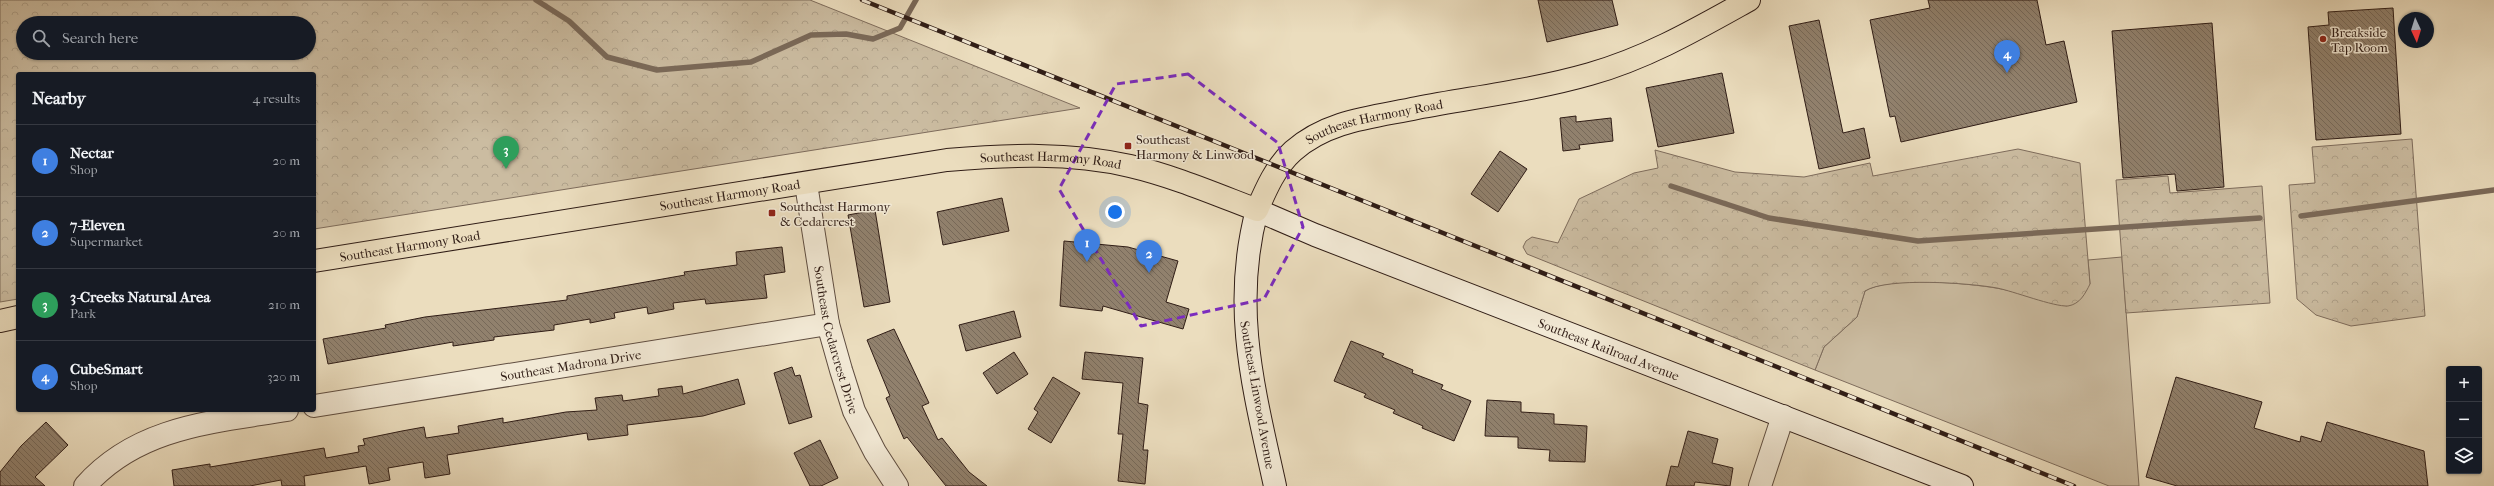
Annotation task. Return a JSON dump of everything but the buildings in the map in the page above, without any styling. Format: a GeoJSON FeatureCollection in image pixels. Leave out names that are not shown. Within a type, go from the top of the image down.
{"type":"FeatureCollection","features":[{"type":"Feature","properties":{"kind":"main road","name":"Southeast Harmony Road"},"geometry":{"type":"LineString","coordinates":[[316,261],[806,184],[947,160],[1016,155],[1065,156],[1130,166],[1169,177],[1257,210],[1267,188],[1285,159],[1302,143],[1329,128],[1372,116],[1529,88],[1590,74],[1645,55],[1749,0]]}},
{"type":"Feature","properties":{"kind":"main road"},"geometry":{"type":"LineString","coordinates":[[0,321],[16,317]]}},
{"type":"Feature","properties":{"kind":"street","name":"Southeast Cedarcrest Drive"},"geometry":{"type":"LineString","coordinates":[[806,184],[828,324],[854,411],[875,452],[897,486]]}},
{"type":"Feature","properties":{"kind":"street","name":"Southeast Railroad Avenue"},"geometry":{"type":"LineString","coordinates":[[1257,210],[1315,235],[1962,486]]}},
{"type":"Feature","properties":{"kind":"street","name":"Southeast Linwood Avenue"},"geometry":{"type":"LineString","coordinates":[[1257,210],[1248,247],[1244,319],[1251,369],[1275,486]]}},
{"type":"Feature","properties":{"kind":"street","name":"Southeast Madrona Drive"},"geometry":{"type":"LineString","coordinates":[[316,406],[828,324]]}},
{"type":"Feature","properties":{"kind":"street"},"geometry":{"type":"LineString","coordinates":[[86,486],[108,465],[154,438],[182,427],[236,414],[262,412]]}},
{"type":"Feature","properties":{"kind":"street"},"geometry":{"type":"LineString","coordinates":[[1760,486],[1783,416]]}},
{"type":"Feature","properties":{"kind":"highlighted area"},"geometry":{"type":"Polygon","coordinates":[[[1188,74],[1278,143],[1303,227],[1264,299],[1141,326],[1059,189],[1116,84],[1188,74]]]}},
{"type":"Feature","properties":{"kind":"green space"},"geometry":{"type":"Polygon","coordinates":[[[0,0],[810,0],[1080,108],[316,229],[316,72],[16,72],[16,299],[0,302],[0,0]]]}},
{"type":"Feature","properties":{"kind":"green space"},"geometry":{"type":"Polygon","coordinates":[[[2412,139],[2425,316],[2351,326],[2316,315],[2297,299],[2289,185],[2315,183],[2312,147],[2412,139]]]}},
{"type":"Feature","properties":{"kind":"green space"},"geometry":{"type":"Polygon","coordinates":[[[2018,149],[2080,163],[2090,284],[2082,298],[2072,305],[2062,306],[1997,288],[1968,284],[1929,282],[1891,284],[1876,287],[1865,291],[1857,317],[1824,347],[1815,370],[1527,254],[1523,247],[1526,241],[1532,237],[1558,243],[1579,199],[1634,173],[1658,168],[1655,150],[1735,172],[1804,177],[1870,163],[1873,176],[2018,149]]]}},
{"type":"Feature","properties":{"kind":"green space"},"geometry":{"type":"Polygon","coordinates":[[[2168,176],[2170,193],[2262,186],[2270,303],[2126,313],[2116,180],[2168,176]]]}},
{"type":"Feature","properties":{"kind":"green space"},"geometry":{"type":"Polygon","coordinates":[[[2122,257],[2139,486],[2109,486],[1815,370],[1824,347],[1857,317],[1865,291],[1876,286],[1909,282],[1967,284],[2005,290],[2067,306],[2090,284],[2088,260],[2122,257]]]}},
{"type":"Feature","properties":{"kind":"waterway"},"geometry":{"type":"LineString","coordinates":[[536,0],[569,21],[607,57],[657,70],[751,62],[811,35],[846,34],[873,39],[900,28],[916,0]]}},
{"type":"Feature","properties":{"kind":"waterway"},"geometry":{"type":"LineString","coordinates":[[1671,186],[1769,218],[1918,241],[2260,218]]}},
{"type":"Feature","properties":{"kind":"waterway"},"geometry":{"type":"LineString","coordinates":[[2301,216],[2494,190]]}},
{"type":"Feature","properties":{"kind":"railway"},"geometry":{"type":"LineString","coordinates":[[862,0],[2074,486]]}},
{"type":"Feature","properties":{"kind":"place","name":"Breakside Tap Room"},"geometry":{"type":"Point","coordinates":[2323,39]}},
{"type":"Feature","properties":{"kind":"place","name":"CubeSmart"},"geometry":{"type":"Point","coordinates":[2007,73]}},
{"type":"Feature","properties":{"kind":"place","name":"Southeast Harmony & Linwood"},"geometry":{"type":"Point","coordinates":[1128,146]}},
{"type":"Feature","properties":{"kind":"place","name":"3-Creeks Natural Area"},"geometry":{"type":"Point","coordinates":[506,169]}},
{"type":"Feature","properties":{"kind":"place","name":"Southeast Harmony & Cedarcrest"},"geometry":{"type":"Point","coordinates":[772,213]}},
{"type":"Feature","properties":{"kind":"place","name":"Nectar"},"geometry":{"type":"Point","coordinates":[1087,262]}},
{"type":"Feature","properties":{"kind":"place","name":"7-Eleven"},"geometry":{"type":"Point","coordinates":[1149,273]}}]}
